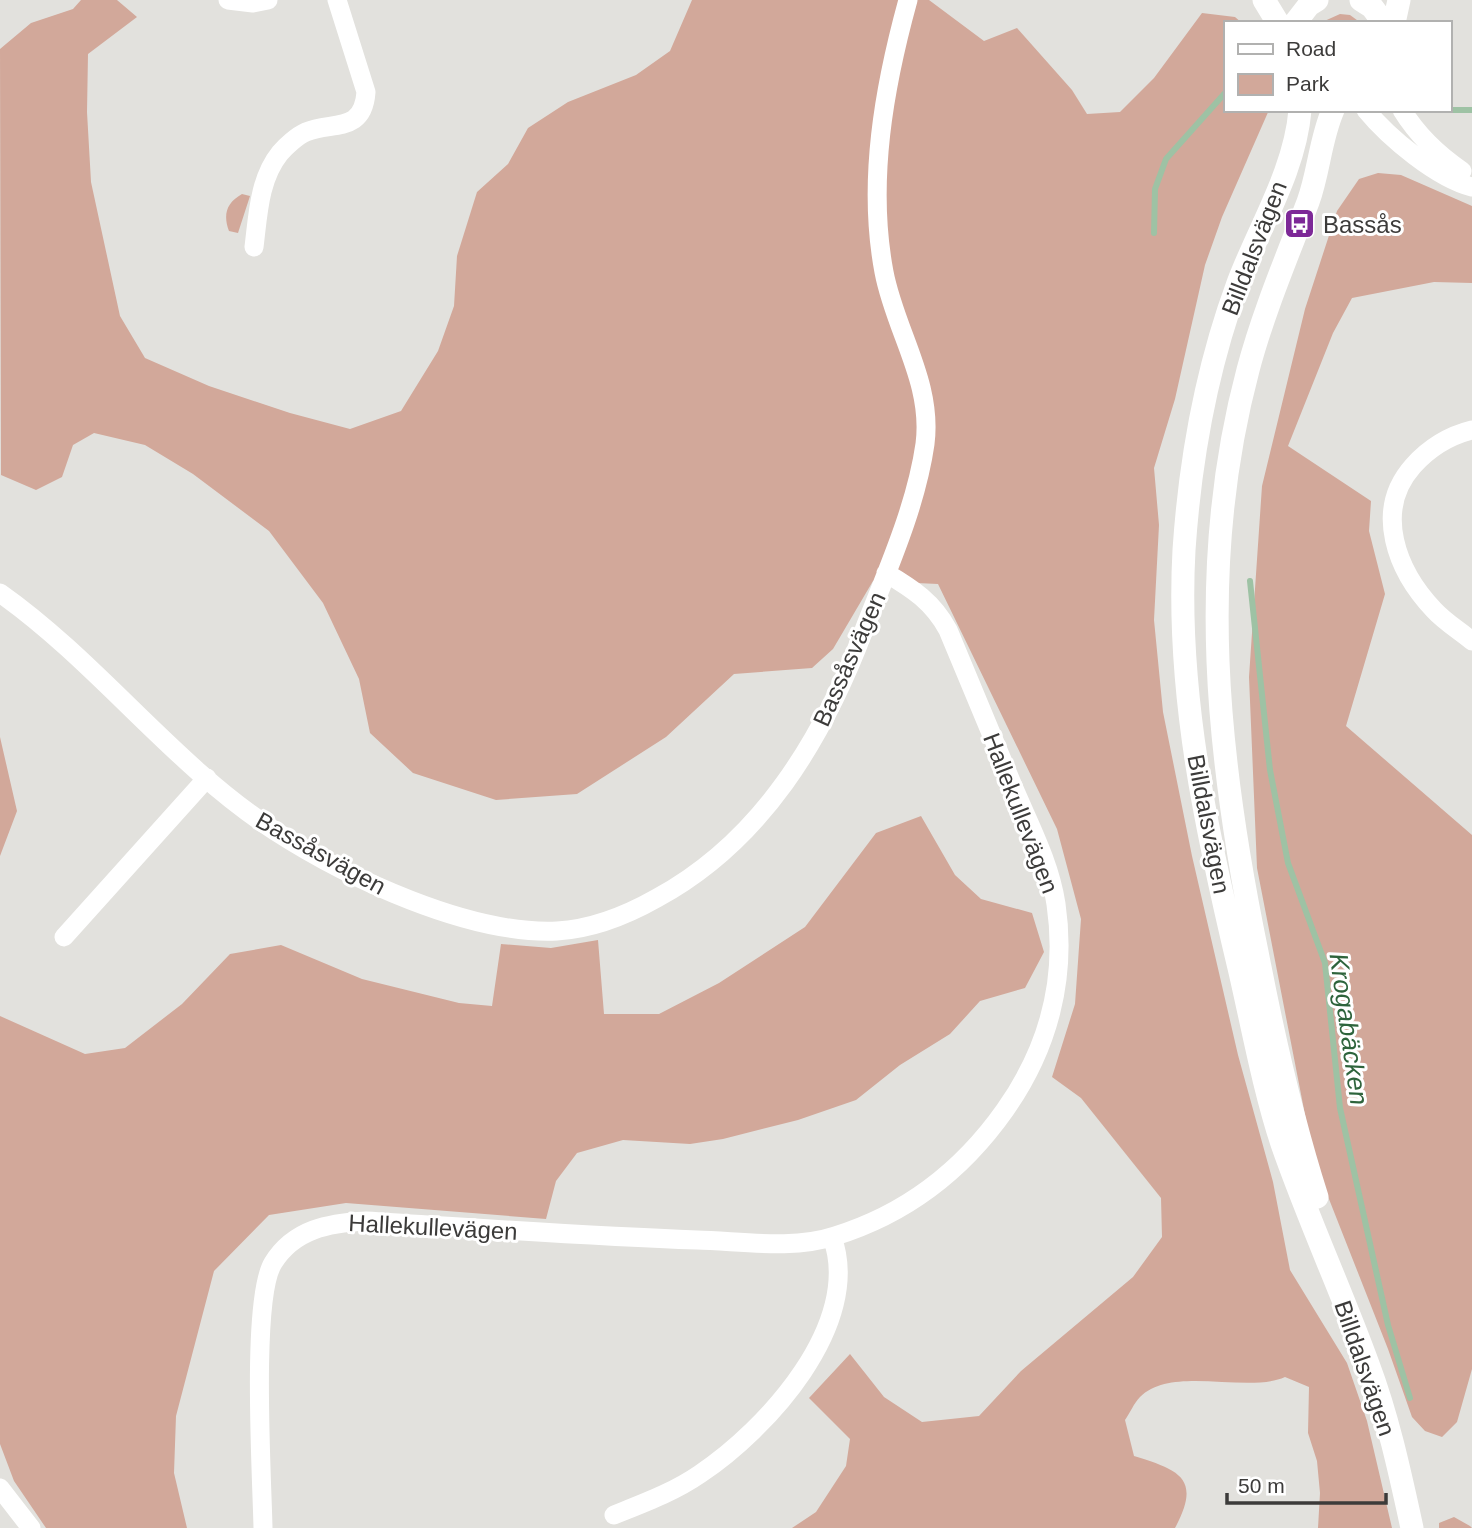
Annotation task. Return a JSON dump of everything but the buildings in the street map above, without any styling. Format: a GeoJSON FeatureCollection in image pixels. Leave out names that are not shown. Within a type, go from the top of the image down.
{"type":"FeatureCollection","features":[{"type":"Feature","properties":{"kind":"street"},"geometry":{"type":"LineString","coordinates":[[228,0],[253,3],[268,0]]}},
{"type":"Feature","properties":{"kind":"street"},"geometry":{"type":"LineString","coordinates":[[254,247],[261,195],[268,172],[280,153],[305,132],[348,125],[365,106],[366,92],[337,0]]}},
{"type":"Feature","properties":{"kind":"street","name":"Bassåsvägen"},"geometry":{"type":"LineString","coordinates":[[0,593],[47,626],[207,778],[278,833],[399,895],[469,919],[508,928],[558,931],[593,925],[636,909],[676,888],[722,855],[764,813],[830,711],[886,573],[912,496],[925,441],[920,380],[887,285],[878,210],[886,90],[908,0]]}},
{"type":"Feature","properties":{"kind":"street"},"geometry":{"type":"LineString","coordinates":[[1264,0],[1278,21]]}},
{"type":"Feature","properties":{"kind":"street"},"geometry":{"type":"LineString","coordinates":[[1297,21],[1309,5],[1317,0]]}},
{"type":"Feature","properties":{"kind":"street"},"geometry":{"type":"LineString","coordinates":[[1362,0],[1372,7],[1382,21]]}},
{"type":"Feature","properties":{"kind":"street"},"geometry":{"type":"LineString","coordinates":[[1394,21],[1399,0]]}},
{"type":"Feature","properties":{"kind":"street","name":"Billdalsvägen"},"geometry":{"type":"LineString","coordinates":[[1300,112],[1294,146],[1240,279],[1212,371],[1195,456],[1184,548],[1182,636],[1186,685],[1219,879],[1281,1140],[1368,1365],[1385,1417],[1412,1528]]}},
{"type":"Feature","properties":{"kind":"street","name":"Billdalsvägen"},"geometry":{"type":"LineString","coordinates":[[1332,112],[1321,142],[1310,197],[1248,370],[1236,428],[1217,549],[1217,673],[1222,738],[1236,844],[1273,1031],[1295,1124],[1321,1211],[1386,1375],[1426,1528]]}},
{"type":"Feature","properties":{"kind":"street"},"geometry":{"type":"LineString","coordinates":[[1368,112],[1377,124],[1419,158],[1461,184],[1472,187]]}},
{"type":"Feature","properties":{"kind":"street"},"geometry":{"type":"LineString","coordinates":[[1403,112],[1415,131],[1433,149],[1472,178]]}},
{"type":"Feature","properties":{"kind":"street"},"geometry":{"type":"LineString","coordinates":[[1472,430],[1442,440],[1404,476],[1394,503],[1392,525],[1395,549],[1407,574],[1435,610],[1472,641]]}},
{"type":"Feature","properties":{"kind":"street","name":"Hallekullevägen"},"geometry":{"type":"LineString","coordinates":[[263,1528],[261,1321],[265,1283],[272,1264],[286,1247],[304,1233],[338,1223],[366,1221],[638,1238],[776,1242],[832,1237],[903,1207],[948,1176],[998,1121],[1030,1071],[1047,1028],[1057,984],[1056,902],[1044,859],[944,622],[916,590],[886,573]]}},
{"type":"Feature","properties":{"kind":"street"},"geometry":{"type":"LineString","coordinates":[[64,937],[207,778]]}},
{"type":"Feature","properties":{"kind":"street"},"geometry":{"type":"LineString","coordinates":[[614,1515],[664,1495],[700,1474],[737,1446],[773,1410],[801,1374],[831,1319],[839,1266],[832,1237]]}},
{"type":"Feature","properties":{"kind":"street"},"geometry":{"type":"LineString","coordinates":[[0,1488],[31,1528]]}},
{"type":"Feature","properties":{"kind":"green space"},"geometry":{"type":"Polygon","coordinates":[[[81,0],[117,0],[137,17],[88,54],[87,112],[91,182],[120,316],[145,358],[209,386],[290,413],[350,429],[401,411],[438,351],[454,306],[457,256],[477,192],[508,164],[528,128],[568,102],[636,75],[670,51],[692,0],[929,0],[984,41],[1017,28],[1072,90],[1087,114],[1120,112],[1154,78],[1202,13],[1235,17],[1240,21],[1224,21],[1224,112],[1268,112],[1222,217],[1205,265],[1175,399],[1154,468],[1159,525],[1154,620],[1163,712],[1192,856],[1238,1055],[1273,1182],[1290,1270],[1347,1363],[1367,1421],[1392,1528],[1318,1528],[1320,1493],[1317,1461],[1308,1433],[1309,1387],[1285,1377],[1251,1383],[1171,1383],[1154,1388],[1136,1402],[1125,1420],[1134,1456],[1174,1472],[1182,1478],[1186,1487],[1183,1511],[1175,1528],[792,1528],[816,1512],[846,1466],[850,1439],[809,1398],[850,1354],[884,1397],[922,1422],[979,1416],[1021,1371],[1133,1277],[1162,1237],[1161,1198],[1081,1098],[1052,1077],[1075,1004],[1081,919],[1057,829],[938,584],[873,581],[833,649],[812,668],[734,674],[666,737],[577,794],[496,800],[413,773],[370,733],[359,679],[323,603],[269,531],[193,474],[145,445],[94,433],[73,445],[62,477],[36,490],[1,475],[0,49],[31,23],[73,9],[81,0]]]}},
{"type":"Feature","properties":{"kind":"green space"},"geometry":{"type":"Polygon","coordinates":[[[1340,14],[1350,15],[1358,21],[1324,21],[1340,14]]]}},
{"type":"Feature","properties":{"kind":"green space"},"geometry":{"type":"Polygon","coordinates":[[[1378,173],[1401,175],[1472,206],[1472,283],[1434,282],[1352,298],[1333,333],[1288,446],[1371,501],[1369,531],[1385,594],[1346,726],[1472,835],[1472,1369],[1457,1422],[1442,1437],[1425,1431],[1412,1417],[1314,1161],[1257,868],[1249,677],[1262,486],[1305,309],[1337,211],[1359,179],[1378,173]]]}},
{"type":"Feature","properties":{"kind":"green space"},"geometry":{"type":"Polygon","coordinates":[[[242,194],[250,196],[238,233],[229,231],[227,210],[232,201],[242,194]]]}},
{"type":"Feature","properties":{"kind":"green space"},"geometry":{"type":"Polygon","coordinates":[[[0,737],[17,811],[0,856],[0,737]]]}},
{"type":"Feature","properties":{"kind":"green space"},"geometry":{"type":"Polygon","coordinates":[[[921,816],[955,875],[981,899],[1032,913],[1044,952],[1025,988],[980,1001],[950,1034],[900,1065],[856,1100],[798,1120],[723,1139],[690,1144],[623,1140],[577,1153],[556,1181],[546,1219],[346,1203],[269,1215],[214,1271],[176,1416],[174,1473],[187,1528],[46,1528],[14,1481],[0,1444],[0,1016],[85,1054],[125,1048],[182,1004],[230,954],[281,945],[362,979],[459,1003],[492,1006],[501,944],[551,948],[598,940],[604,1014],[659,1014],[719,983],[805,927],[876,833],[921,816]]]}},
{"type":"Feature","properties":{"kind":"green space"},"geometry":{"type":"Polygon","coordinates":[[[1454,1517],[1472,1528],[1439,1528],[1439,1523],[1454,1517]]]}},
{"type":"Feature","properties":{"kind":"waterway","name":"Krogabäcken"},"geometry":{"type":"LineString","coordinates":[[1154,233],[1155,189],[1166,159],[1224,94]]}},
{"type":"Feature","properties":{"kind":"waterway","name":"Krogabäcken"},"geometry":{"type":"LineString","coordinates":[[1451,110],[1472,110]]}},
{"type":"Feature","properties":{"kind":"waterway","name":"Krogabäcken"},"geometry":{"type":"LineString","coordinates":[[1250,581],[1270,770],[1288,863],[1325,963],[1340,1108],[1388,1325],[1410,1398]]}},
{"type":"Feature","properties":{"kind":"place","name":"Bassås"},"geometry":{"type":"Point","coordinates":[1300,224]}}]}
